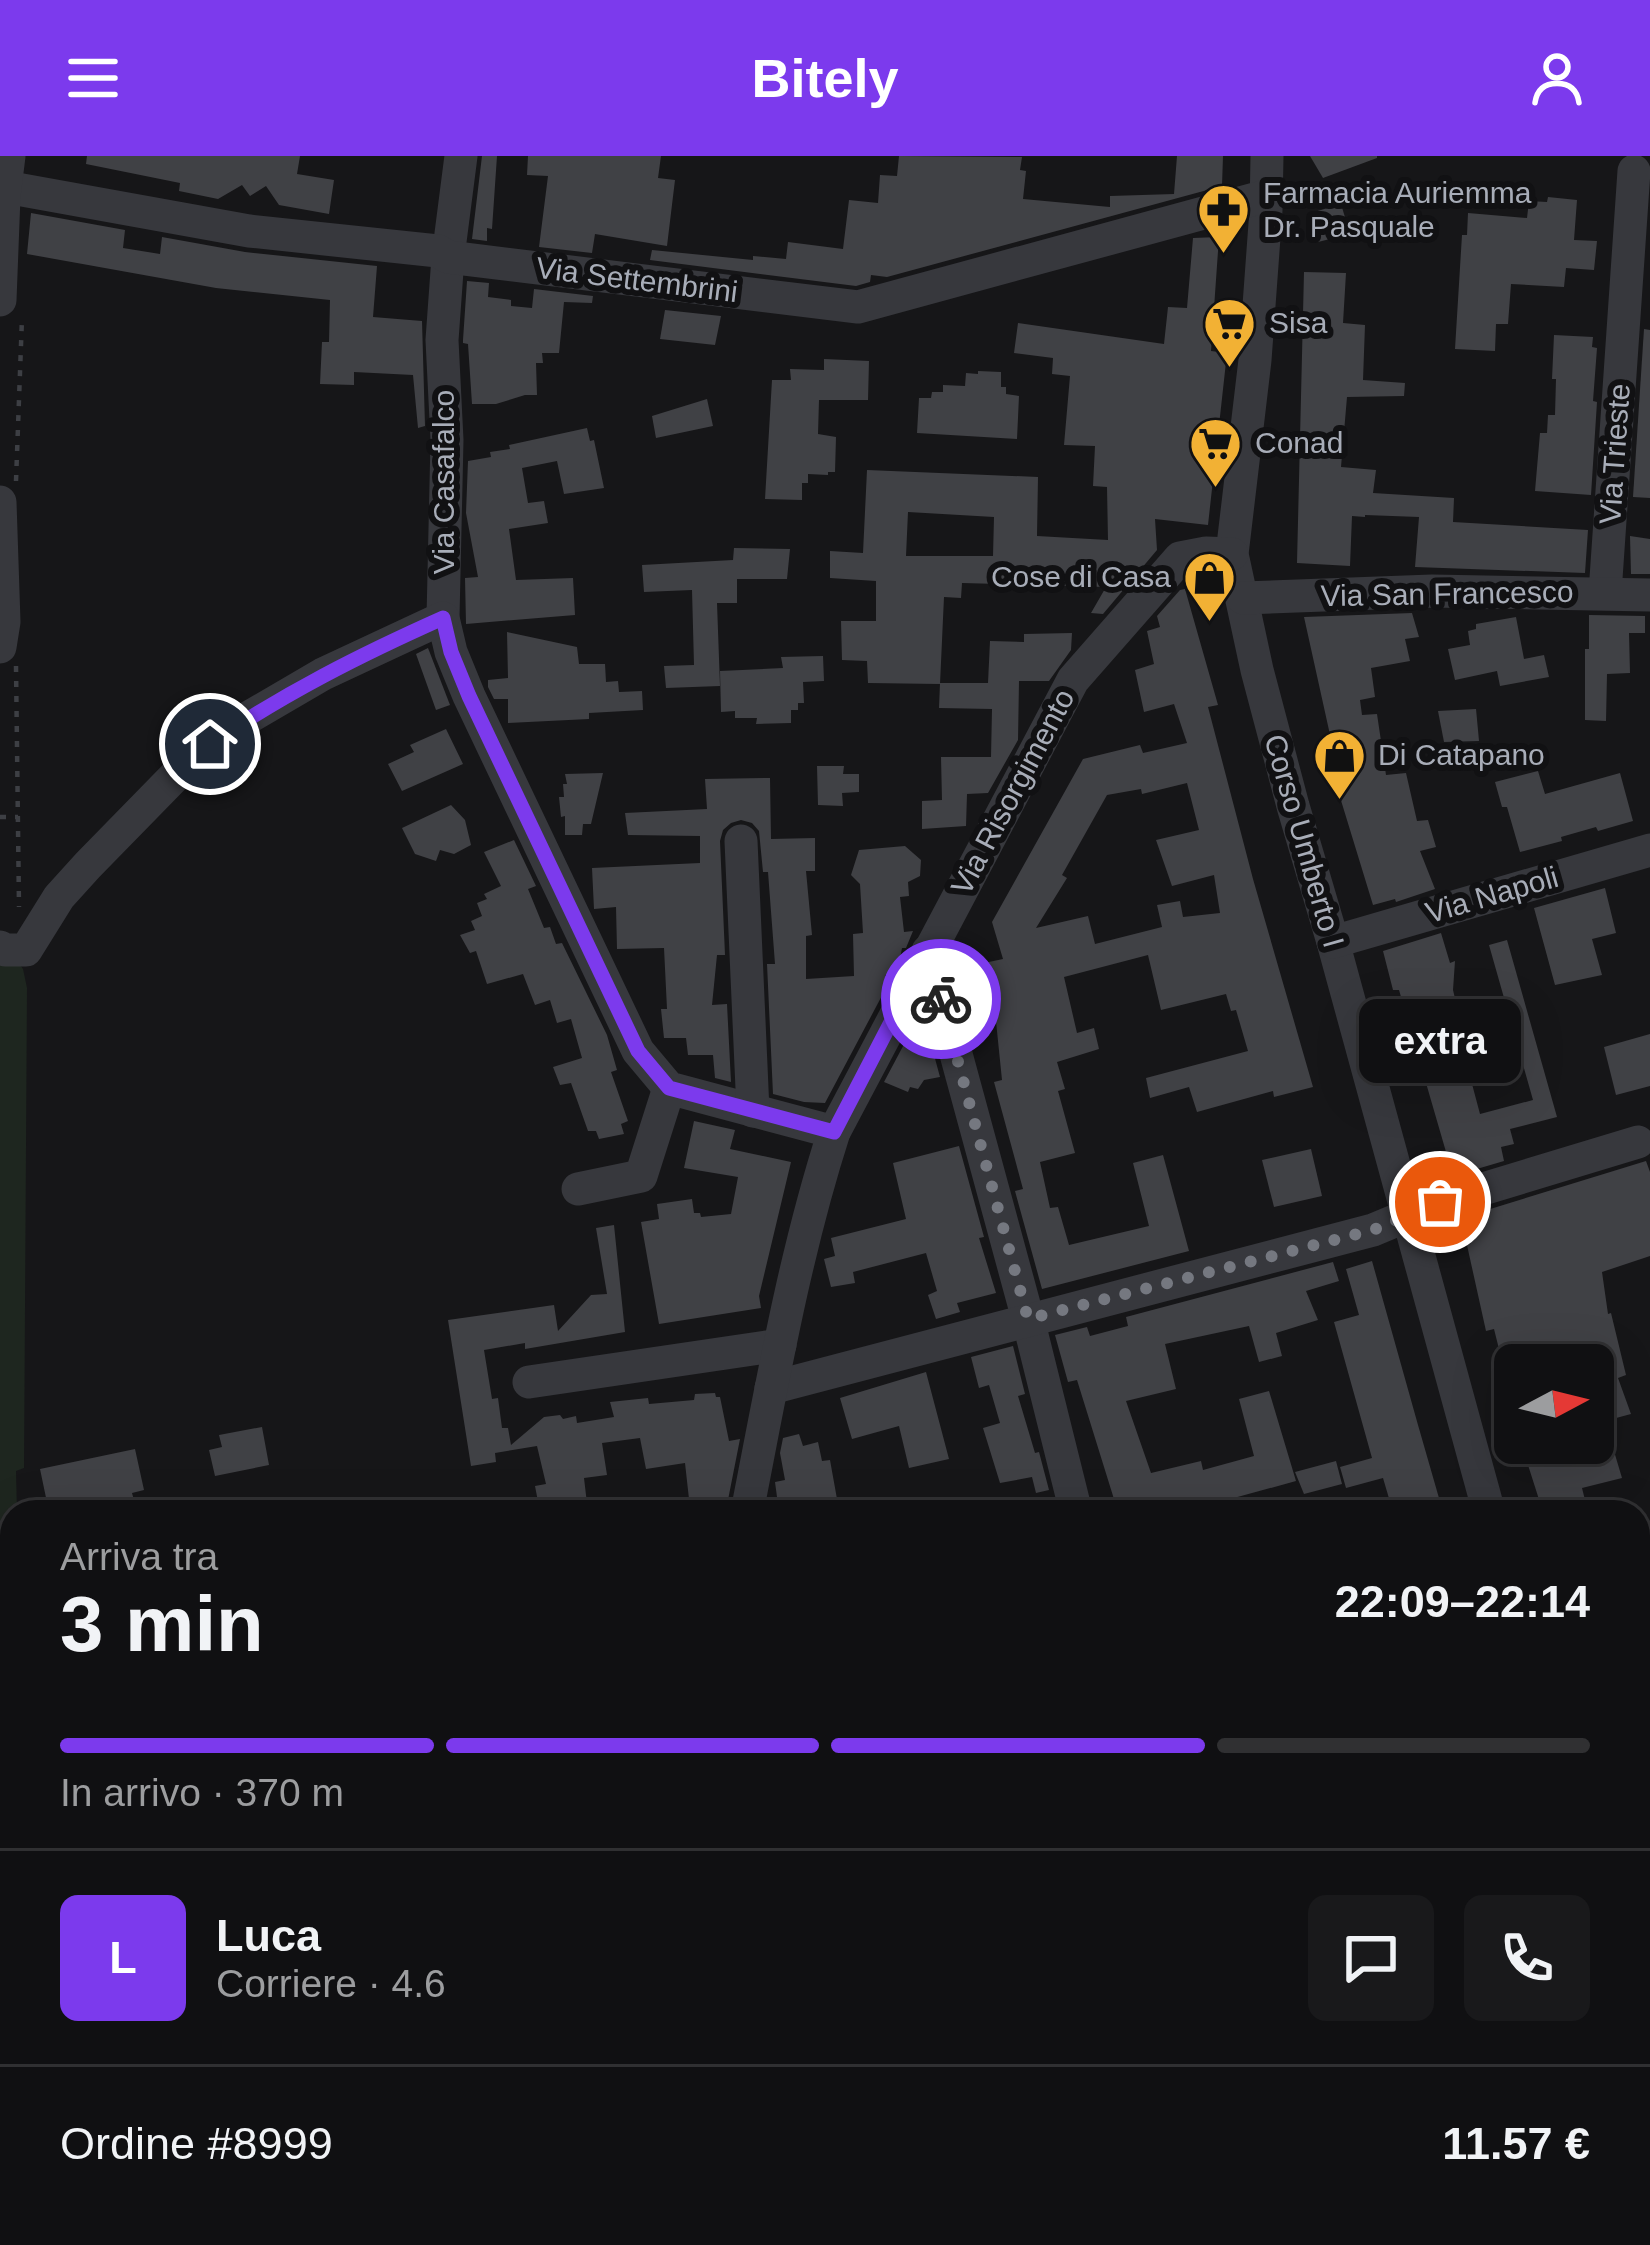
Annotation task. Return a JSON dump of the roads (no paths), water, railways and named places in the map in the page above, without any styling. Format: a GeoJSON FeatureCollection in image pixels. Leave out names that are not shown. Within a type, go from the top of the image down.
{"type":"FeatureCollection","features":[{"type":"Feature","properties":{"kind":"street","name":"Via Casafalco"},"geometry":{"type":"LineString","coordinates":[[461,156],[442,340],[447,440],[443,618],[469,696],[638,1051],[669,1088]]}},
{"type":"Feature","properties":{"kind":"street","name":"Corso Umberto I"},"geometry":{"type":"LineString","coordinates":[[1267,156],[1255,360],[1232,554],[1256,670],[1486,1500]]}},
{"type":"Feature","properties":{"kind":"street","name":"Via Trieste"},"geometry":{"type":"LineString","coordinates":[[1605,593],[1634,171]]}},
{"type":"Feature","properties":{"kind":"street","name":"Via Settembrini"},"geometry":{"type":"LineString","coordinates":[[5,176],[249,231],[858,307],[1266,196]]}},
{"type":"Feature","properties":{"kind":"street"},"geometry":{"type":"LineString","coordinates":[[0,300],[5,176]]}},
{"type":"Feature","properties":{"kind":"street"},"geometry":{"type":"LineString","coordinates":[[0,502],[4,622],[0,647]]}},
{"type":"Feature","properties":{"kind":"street","name":"Via Risorgimento"},"geometry":{"type":"LineString","coordinates":[[749,1500],[819,1176],[834,1132],[1072,680],[1180,558],[1232,554]]}},
{"type":"Feature","properties":{"kind":"street","name":"Via San Francesco"},"geometry":{"type":"LineString","coordinates":[[1243,598],[1432,591],[1650,595]]}},
{"type":"Feature","properties":{"kind":"street"},"geometry":{"type":"LineString","coordinates":[[0,946],[26,950],[59,897],[210,744],[322,674],[443,618]]}},
{"type":"Feature","properties":{"kind":"street"},"geometry":{"type":"LineString","coordinates":[[741,841],[753,1111]]}},
{"type":"Feature","properties":{"kind":"street","name":"Via Napoli"},"geometry":{"type":"LineString","coordinates":[[1333,941],[1650,850]]}},
{"type":"Feature","properties":{"kind":"street"},"geometry":{"type":"LineString","coordinates":[[928,951],[1073,1500]]}},
{"type":"Feature","properties":{"kind":"street"},"geometry":{"type":"LineString","coordinates":[[578,1189],[641,1176],[669,1088],[834,1132]]}},
{"type":"Feature","properties":{"kind":"street"},"geometry":{"type":"LineString","coordinates":[[771,1388],[1373,1230],[1440,1202],[1638,1142]]}},
{"type":"Feature","properties":{"kind":"street"},"geometry":{"type":"LineString","coordinates":[[529,1382],[781,1345]]}},
{"type":"Feature","properties":{"kind":"place","name":"Farmacia Auriemma Dr. Pasquale"},"geometry":{"type":"Point","coordinates":[1224,256]}},
{"type":"Feature","properties":{"kind":"place","name":"Sisa"},"geometry":{"type":"Point","coordinates":[1230,369]}},
{"type":"Feature","properties":{"kind":"place","name":"Conad"},"geometry":{"type":"Point","coordinates":[1216,489]}},
{"type":"Feature","properties":{"kind":"place","name":"Cose di Casa"},"geometry":{"type":"Point","coordinates":[1210,623]}},
{"type":"Feature","properties":{"kind":"place","name":"Di Catapano"},"geometry":{"type":"Point","coordinates":[1339,801]}},
{"type":"Feature","properties":{"kind":"place","name":"extra"},"geometry":{"type":"Point","coordinates":[1440,1202]}}]}
